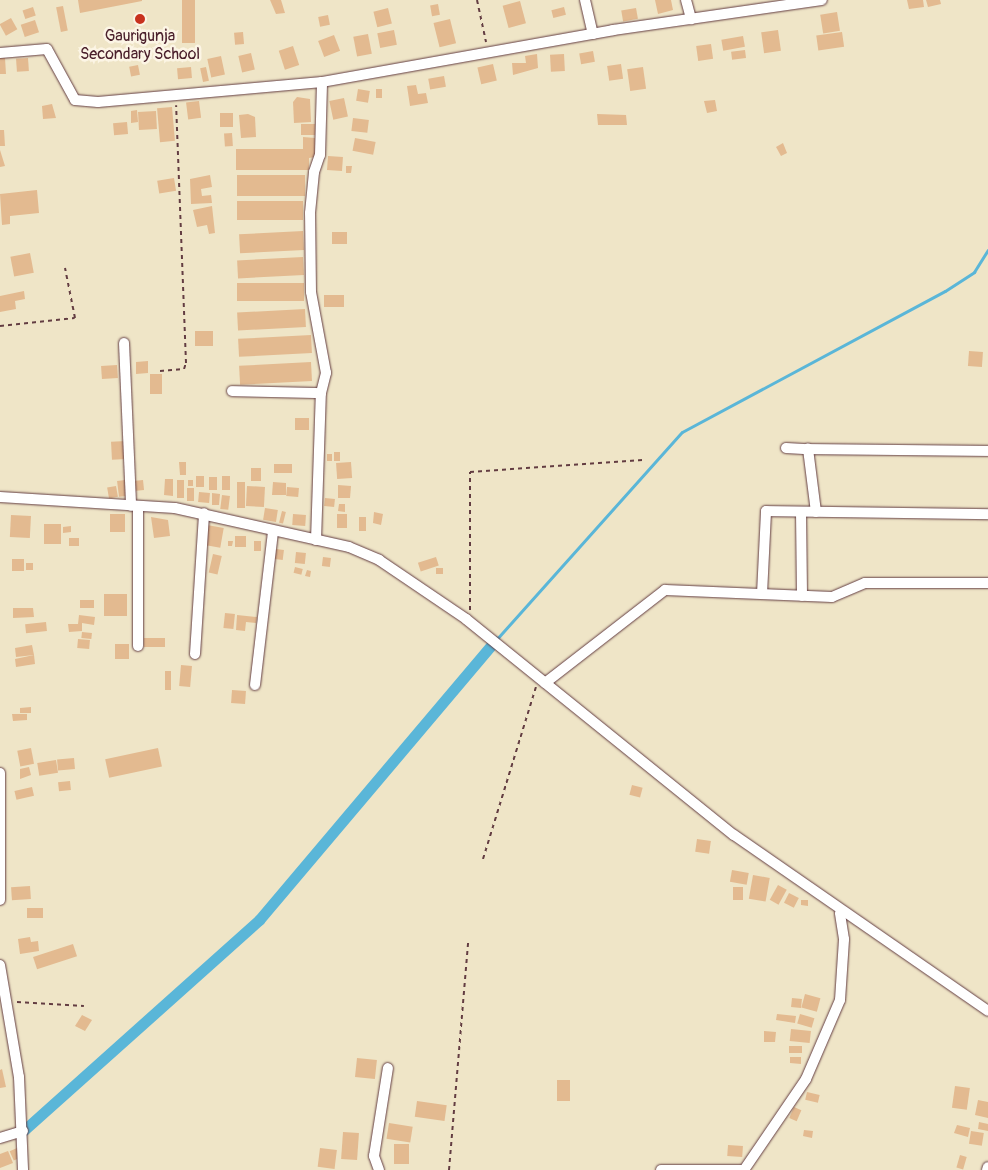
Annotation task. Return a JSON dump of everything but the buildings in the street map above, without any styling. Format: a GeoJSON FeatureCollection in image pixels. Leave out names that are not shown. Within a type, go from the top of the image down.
{"type":"FeatureCollection","features":[{"type":"Feature","properties":{"kind":"street"},"geometry":{"type":"LineString","coordinates":[[585,0],[593,34]]}},
{"type":"Feature","properties":{"kind":"street"},"geometry":{"type":"LineString","coordinates":[[686,0],[691,19]]}},
{"type":"Feature","properties":{"kind":"street"},"geometry":{"type":"LineString","coordinates":[[0,54],[48,49],[75,100],[175,95],[322,82],[488,51],[822,0]]}},
{"type":"Feature","properties":{"kind":"street"},"geometry":{"type":"LineString","coordinates":[[316,540],[321,393],[326,363],[311,292],[310,213],[314,172],[320,155],[322,82]]}},
{"type":"Feature","properties":{"kind":"street"},"geometry":{"type":"LineString","coordinates":[[124,343],[135,506],[138,646]]}},
{"type":"Feature","properties":{"kind":"street"},"geometry":{"type":"LineString","coordinates":[[232,391],[321,393]]}},
{"type":"Feature","properties":{"kind":"street"},"geometry":{"type":"LineString","coordinates":[[786,448],[988,451]]}},
{"type":"Feature","properties":{"kind":"street"},"geometry":{"type":"LineString","coordinates":[[808,449],[816,512]]}},
{"type":"Feature","properties":{"kind":"street"},"geometry":{"type":"LineString","coordinates":[[0,496],[204,513],[316,540],[379,560],[466,619],[734,835],[840,913],[988,1011]]}},
{"type":"Feature","properties":{"kind":"street"},"geometry":{"type":"LineString","coordinates":[[801,512],[802,596]]}},
{"type":"Feature","properties":{"kind":"street"},"geometry":{"type":"LineString","coordinates":[[195,654],[204,513]]}},
{"type":"Feature","properties":{"kind":"street"},"geometry":{"type":"LineString","coordinates":[[762,594],[763,513],[988,514]]}},
{"type":"Feature","properties":{"kind":"street"},"geometry":{"type":"LineString","coordinates":[[255,685],[273,531]]}},
{"type":"Feature","properties":{"kind":"street"},"geometry":{"type":"LineString","coordinates":[[542,680],[656,594],[762,594],[832,598],[864,584],[988,582]]}},
{"type":"Feature","properties":{"kind":"street"},"geometry":{"type":"LineString","coordinates":[[0,773],[0,900]]}},
{"type":"Feature","properties":{"kind":"street"},"geometry":{"type":"LineString","coordinates":[[661,1170],[744,1170],[806,1079],[840,1000],[844,939],[840,913]]}},
{"type":"Feature","properties":{"kind":"street"},"geometry":{"type":"LineString","coordinates":[[0,965],[19,1077],[23,1131],[23,1170]]}},
{"type":"Feature","properties":{"kind":"street"},"geometry":{"type":"LineString","coordinates":[[379,1170],[374,1156],[388,1068]]}},
{"type":"Feature","properties":{"kind":"street"},"geometry":{"type":"LineString","coordinates":[[0,1138],[23,1131]]}},
{"type":"Feature","properties":{"kind":"path"},"geometry":{"type":"LineString","coordinates":[[476,0],[488,51]]}},
{"type":"Feature","properties":{"kind":"path"},"geometry":{"type":"LineString","coordinates":[[160,371],[184,369],[186,363],[175,95]]}},
{"type":"Feature","properties":{"kind":"path"},"geometry":{"type":"LineString","coordinates":[[0,326],[75,318],[65,268]]}},
{"type":"Feature","properties":{"kind":"path"},"geometry":{"type":"LineString","coordinates":[[466,619],[471,601],[470,472],[643,460]]}},
{"type":"Feature","properties":{"kind":"path"},"geometry":{"type":"LineString","coordinates":[[483,858],[542,680]]}},
{"type":"Feature","properties":{"kind":"path"},"geometry":{"type":"LineString","coordinates":[[449,1170],[468,943]]}},
{"type":"Feature","properties":{"kind":"path"},"geometry":{"type":"LineString","coordinates":[[5,1002],[84,1006]]}},
{"type":"Feature","properties":{"kind":"waterway"},"geometry":{"type":"LineString","coordinates":[[495,641],[682,432],[945,291],[974,272],[988,250]]}},
{"type":"Feature","properties":{"kind":"waterway"},"geometry":{"type":"LineString","coordinates":[[23,1131],[259,920],[495,641]]}},
{"type":"Feature","properties":{"kind":"place","name":"Gaurigunja Secondary School"},"geometry":{"type":"Point","coordinates":[140,19]}}]}
